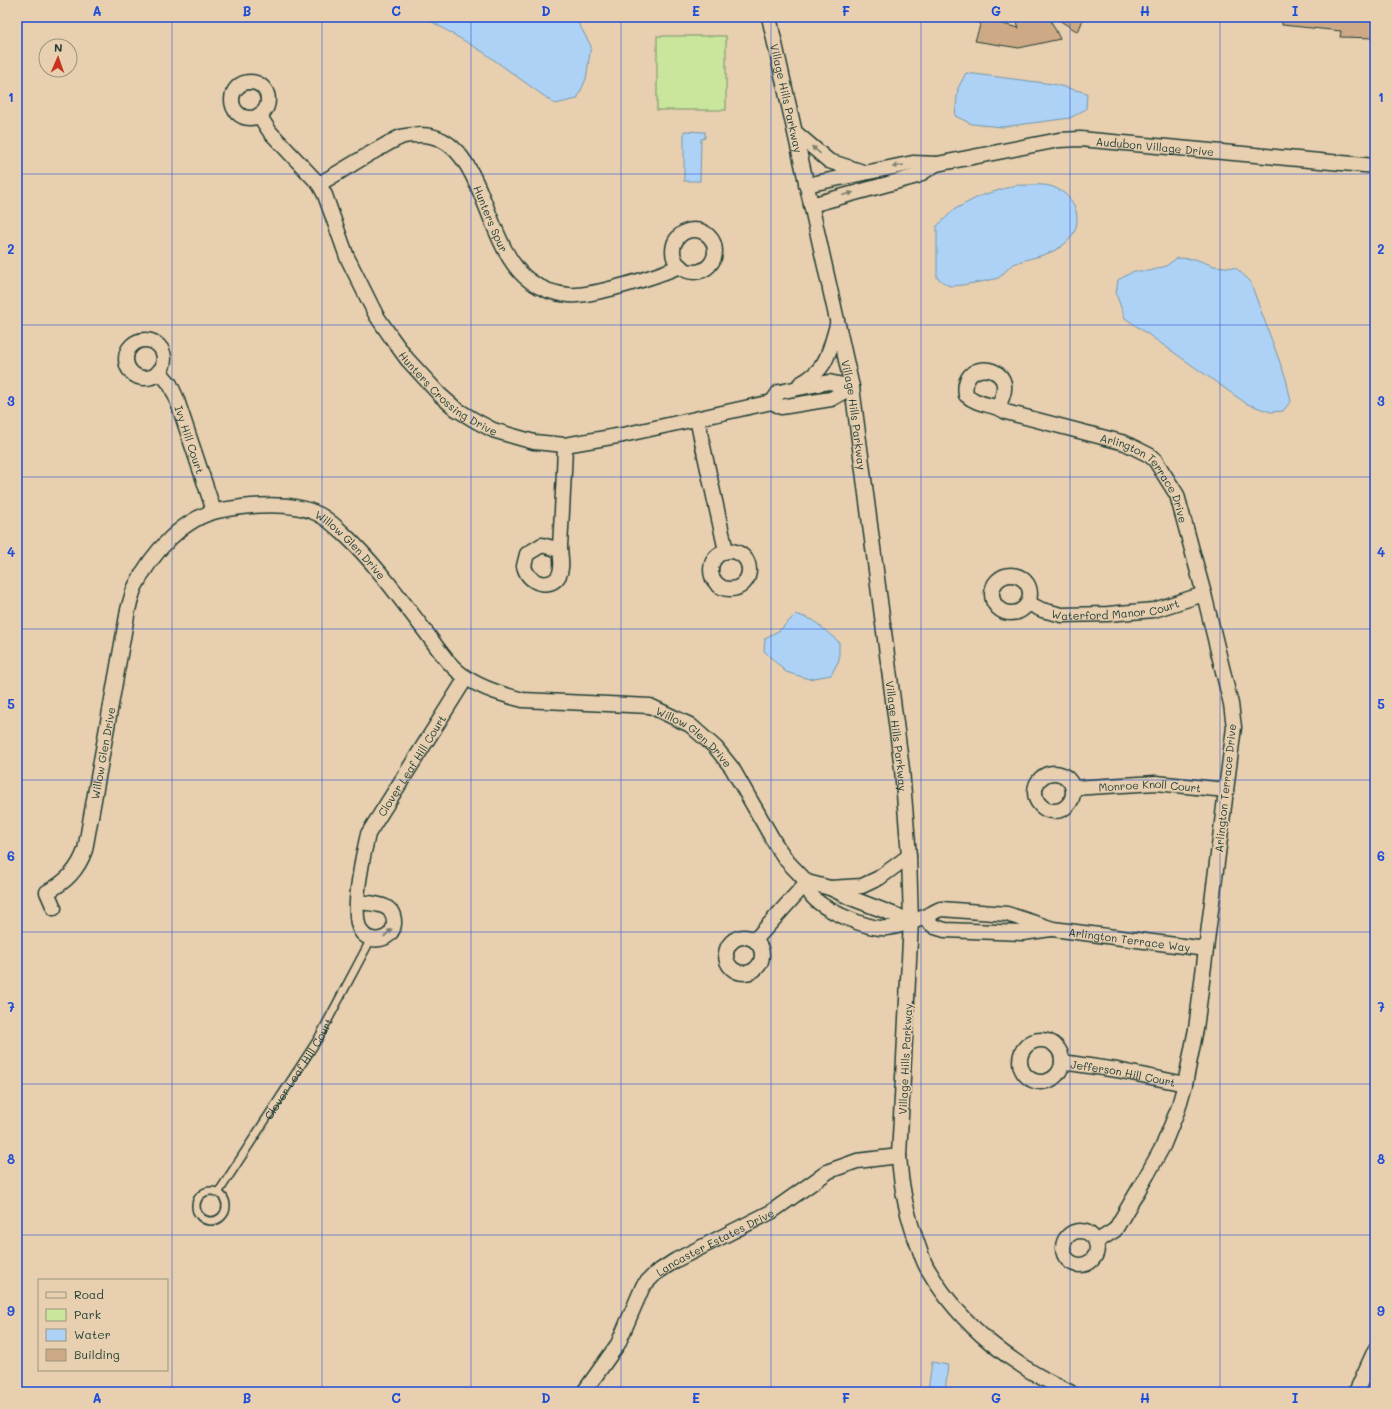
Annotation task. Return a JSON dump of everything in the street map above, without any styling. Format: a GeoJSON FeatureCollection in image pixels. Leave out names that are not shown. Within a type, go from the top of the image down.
{"type":"FeatureCollection","features":[{"type":"Feature","properties":{"kind":"street","name":"Village Hills Parkway"},"geometry":{"type":"LineString","coordinates":[[769,17],[852,387],[902,769],[909,856],[917,919],[899,1156],[901,1187],[907,1214],[928,1270],[944,1295],[988,1342],[1041,1379],[1070,1392]]}},
{"type":"Feature","properties":{"kind":"street","name":"Hunters Crossing Drive"},"geometry":{"type":"LineString","coordinates":[[259,115],[270,132],[319,184],[325,195],[347,257],[376,315],[407,359],[425,381],[456,409],[493,430],[534,442],[565,445],[623,435],[772,402],[781,407],[831,399],[852,387]]}},
{"type":"Feature","properties":{"kind":"street","name":"Audubon Village Drive"},"geometry":{"type":"LineString","coordinates":[[796,133],[830,161],[863,172]]}},
{"type":"Feature","properties":{"kind":"street","name":"Hunters Spur"},"geometry":{"type":"LineString","coordinates":[[319,184],[401,137],[426,135],[439,138],[450,143],[462,155],[500,242],[518,270],[529,280],[542,288],[571,295],[590,293],[661,275],[680,266]]}},
{"type":"Feature","properties":{"kind":"street","name":"Audubon Village Drive"},"geometry":{"type":"LineString","coordinates":[[806,185],[863,172],[913,164],[937,164],[1059,140],[1080,139],[1375,166]]}},
{"type":"Feature","properties":{"kind":"street","name":"Audubon Village Drive"},"geometry":{"type":"LineString","coordinates":[[810,205],[917,176],[937,164]]}},
{"type":"Feature","properties":{"kind":"street","name":"Hunters Crossing Drive"},"geometry":{"type":"LineString","coordinates":[[789,390],[813,377],[826,361],[837,323]]}},
{"type":"Feature","properties":{"kind":"street","name":"Ivy Hill Court"},"geometry":{"type":"LineString","coordinates":[[159,371],[170,384],[176,397],[214,511]]}},
{"type":"Feature","properties":{"kind":"street","name":"Hunters Crossing Drive"},"geometry":{"type":"LineString","coordinates":[[772,402],[779,392],[829,382],[852,387]]}},
{"type":"Feature","properties":{"kind":"street","name":"Arlington Terrace Drive"},"geometry":{"type":"LineString","coordinates":[[999,407],[1006,412],[1125,443],[1149,455],[1155,460],[1177,495],[1204,594],[1231,704],[1234,727],[1196,1029],[1185,1084],[1178,1109],[1168,1134],[1147,1175],[1115,1230],[1096,1242]]}},
{"type":"Feature","properties":{"kind":"street"},"geometry":{"type":"LineString","coordinates":[[697,419],[726,551]]}},
{"type":"Feature","properties":{"kind":"street"},"geometry":{"type":"LineString","coordinates":[[560,556],[565,445]]}},
{"type":"Feature","properties":{"kind":"street","name":"Willow Glen Drive"},"geometry":{"type":"LineString","coordinates":[[54,908],[47,892],[56,887],[80,865],[85,850],[128,610],[134,588],[144,571],[170,539],[200,516],[214,511],[264,506],[297,508],[318,513],[334,525],[373,562],[444,656],[466,678],[494,691],[523,700],[650,706],[690,725],[716,748],[732,768],[787,861],[807,882],[812,896],[830,910],[866,925],[888,928],[917,919]]}},
{"type":"Feature","properties":{"kind":"street","name":"Waterford Manor Court"},"geometry":{"type":"LineString","coordinates":[[1028,602],[1042,610],[1062,615],[1100,614],[1154,610],[1204,594]]}},
{"type":"Feature","properties":{"kind":"street","name":"Clover Leaf Hill Court"},"geometry":{"type":"LineString","coordinates":[[371,939],[365,936],[358,926],[358,902],[361,860],[373,824],[466,678]]}},
{"type":"Feature","properties":{"kind":"street","name":"Monroe Knoll Court"},"geometry":{"type":"LineString","coordinates":[[1073,788],[1156,783],[1226,790]]}},
{"type":"Feature","properties":{"kind":"street"},"geometry":{"type":"LineString","coordinates":[[830,888],[862,886],[879,878],[909,856]]}},
{"type":"Feature","properties":{"kind":"street"},"geometry":{"type":"LineString","coordinates":[[756,939],[807,882],[830,888],[850,898],[917,919]]}},
{"type":"Feature","properties":{"kind":"street"},"geometry":{"type":"LineString","coordinates":[[358,902],[383,904],[392,913],[393,928],[390,933],[377,940],[371,939]]}},
{"type":"Feature","properties":{"kind":"street","name":"Arlington Terrace Way"},"geometry":{"type":"LineString","coordinates":[[917,919],[933,911],[941,909],[1000,913],[1021,917],[1053,929],[1206,949]]}},
{"type":"Feature","properties":{"kind":"street","name":"Arlington Terrace Way"},"geometry":{"type":"LineString","coordinates":[[917,919],[945,930],[1023,933],[1053,929]]}},
{"type":"Feature","properties":{"kind":"street","name":"Jefferson Hill Court"},"geometry":{"type":"LineString","coordinates":[[1062,1062],[1117,1070],[1185,1084]]}},
{"type":"Feature","properties":{"kind":"street","name":"Lancaster Estates Drive"},"geometry":{"type":"LineString","coordinates":[[584,1392],[618,1344],[643,1286],[656,1273],[676,1260],[771,1212],[829,1171],[857,1161],[899,1156]]}},
{"type":"Feature","properties":{"kind":"street"},"geometry":{"type":"LineString","coordinates":[[1356,1392],[1375,1350]]}},
{"type":"Feature","properties":{"kind":"lane","name":"Clover Leaf Hill Court"},"geometry":{"type":"LineString","coordinates":[[218,1193],[318,1039],[371,939]]}},
{"type":"Feature","properties":{"kind":"lane"},"geometry":{"type":"LineString","coordinates":[[206,1192],[218,1193],[226,1203],[225,1213],[222,1217],[213,1222],[203,1220],[197,1212],[196,1202],[198,1198],[206,1192]]}},
{"type":"Feature","properties":{"kind":"green space"},"geometry":{"type":"Polygon","coordinates":[[[657,36],[726,36],[726,110],[657,110],[657,36]]]}},
{"type":"Feature","properties":{"kind":"water"},"geometry":{"type":"Polygon","coordinates":[[[415,17],[575,17],[591,46],[586,79],[577,99],[555,104],[483,52],[429,20],[415,17]]]}},
{"type":"Feature","properties":{"kind":"water"},"geometry":{"type":"Polygon","coordinates":[[[966,73],[1053,84],[1087,93],[1086,109],[1070,118],[1002,127],[972,124],[955,116],[958,88],[966,73]]]}},
{"type":"Feature","properties":{"kind":"water"},"geometry":{"type":"Polygon","coordinates":[[[684,131],[705,132],[705,138],[701,139],[700,181],[684,181],[684,131]]]}},
{"type":"Feature","properties":{"kind":"water"},"geometry":{"type":"Polygon","coordinates":[[[1016,185],[1049,186],[1062,192],[1069,198],[1077,214],[1075,231],[1070,239],[1056,250],[1014,264],[1009,267],[1000,277],[995,279],[950,286],[937,278],[937,226],[955,209],[980,196],[1016,185]]]}},
{"type":"Feature","properties":{"kind":"water"},"geometry":{"type":"Polygon","coordinates":[[[1177,258],[1195,259],[1214,266],[1236,268],[1250,281],[1286,379],[1291,401],[1283,411],[1271,412],[1247,404],[1125,318],[1116,294],[1118,280],[1134,271],[1150,271],[1166,266],[1177,258]]]}},
{"type":"Feature","properties":{"kind":"water"},"geometry":{"type":"Polygon","coordinates":[[[796,614],[813,620],[839,642],[839,660],[831,675],[809,679],[786,672],[764,651],[765,638],[780,630],[796,614]]]}},
{"type":"Feature","properties":{"kind":"water"},"geometry":{"type":"Polygon","coordinates":[[[932,1362],[948,1365],[945,1392],[928,1392],[932,1362]]]}},
{"type":"Feature","properties":{"kind":"building"},"geometry":{"type":"Polygon","coordinates":[[[1024,17],[1049,17],[1060,39],[1019,48],[975,41],[982,19],[1019,28],[1016,19],[1024,17]]]}},
{"type":"Feature","properties":{"kind":"building"},"geometry":{"type":"Polygon","coordinates":[[[1054,17],[1084,17],[1078,32],[1054,17]]]}},
{"type":"Feature","properties":{"kind":"building"},"geometry":{"type":"Polygon","coordinates":[[[1282,17],[1375,17],[1375,38],[1340,37],[1341,31],[1282,25],[1282,17]]]}}]}
